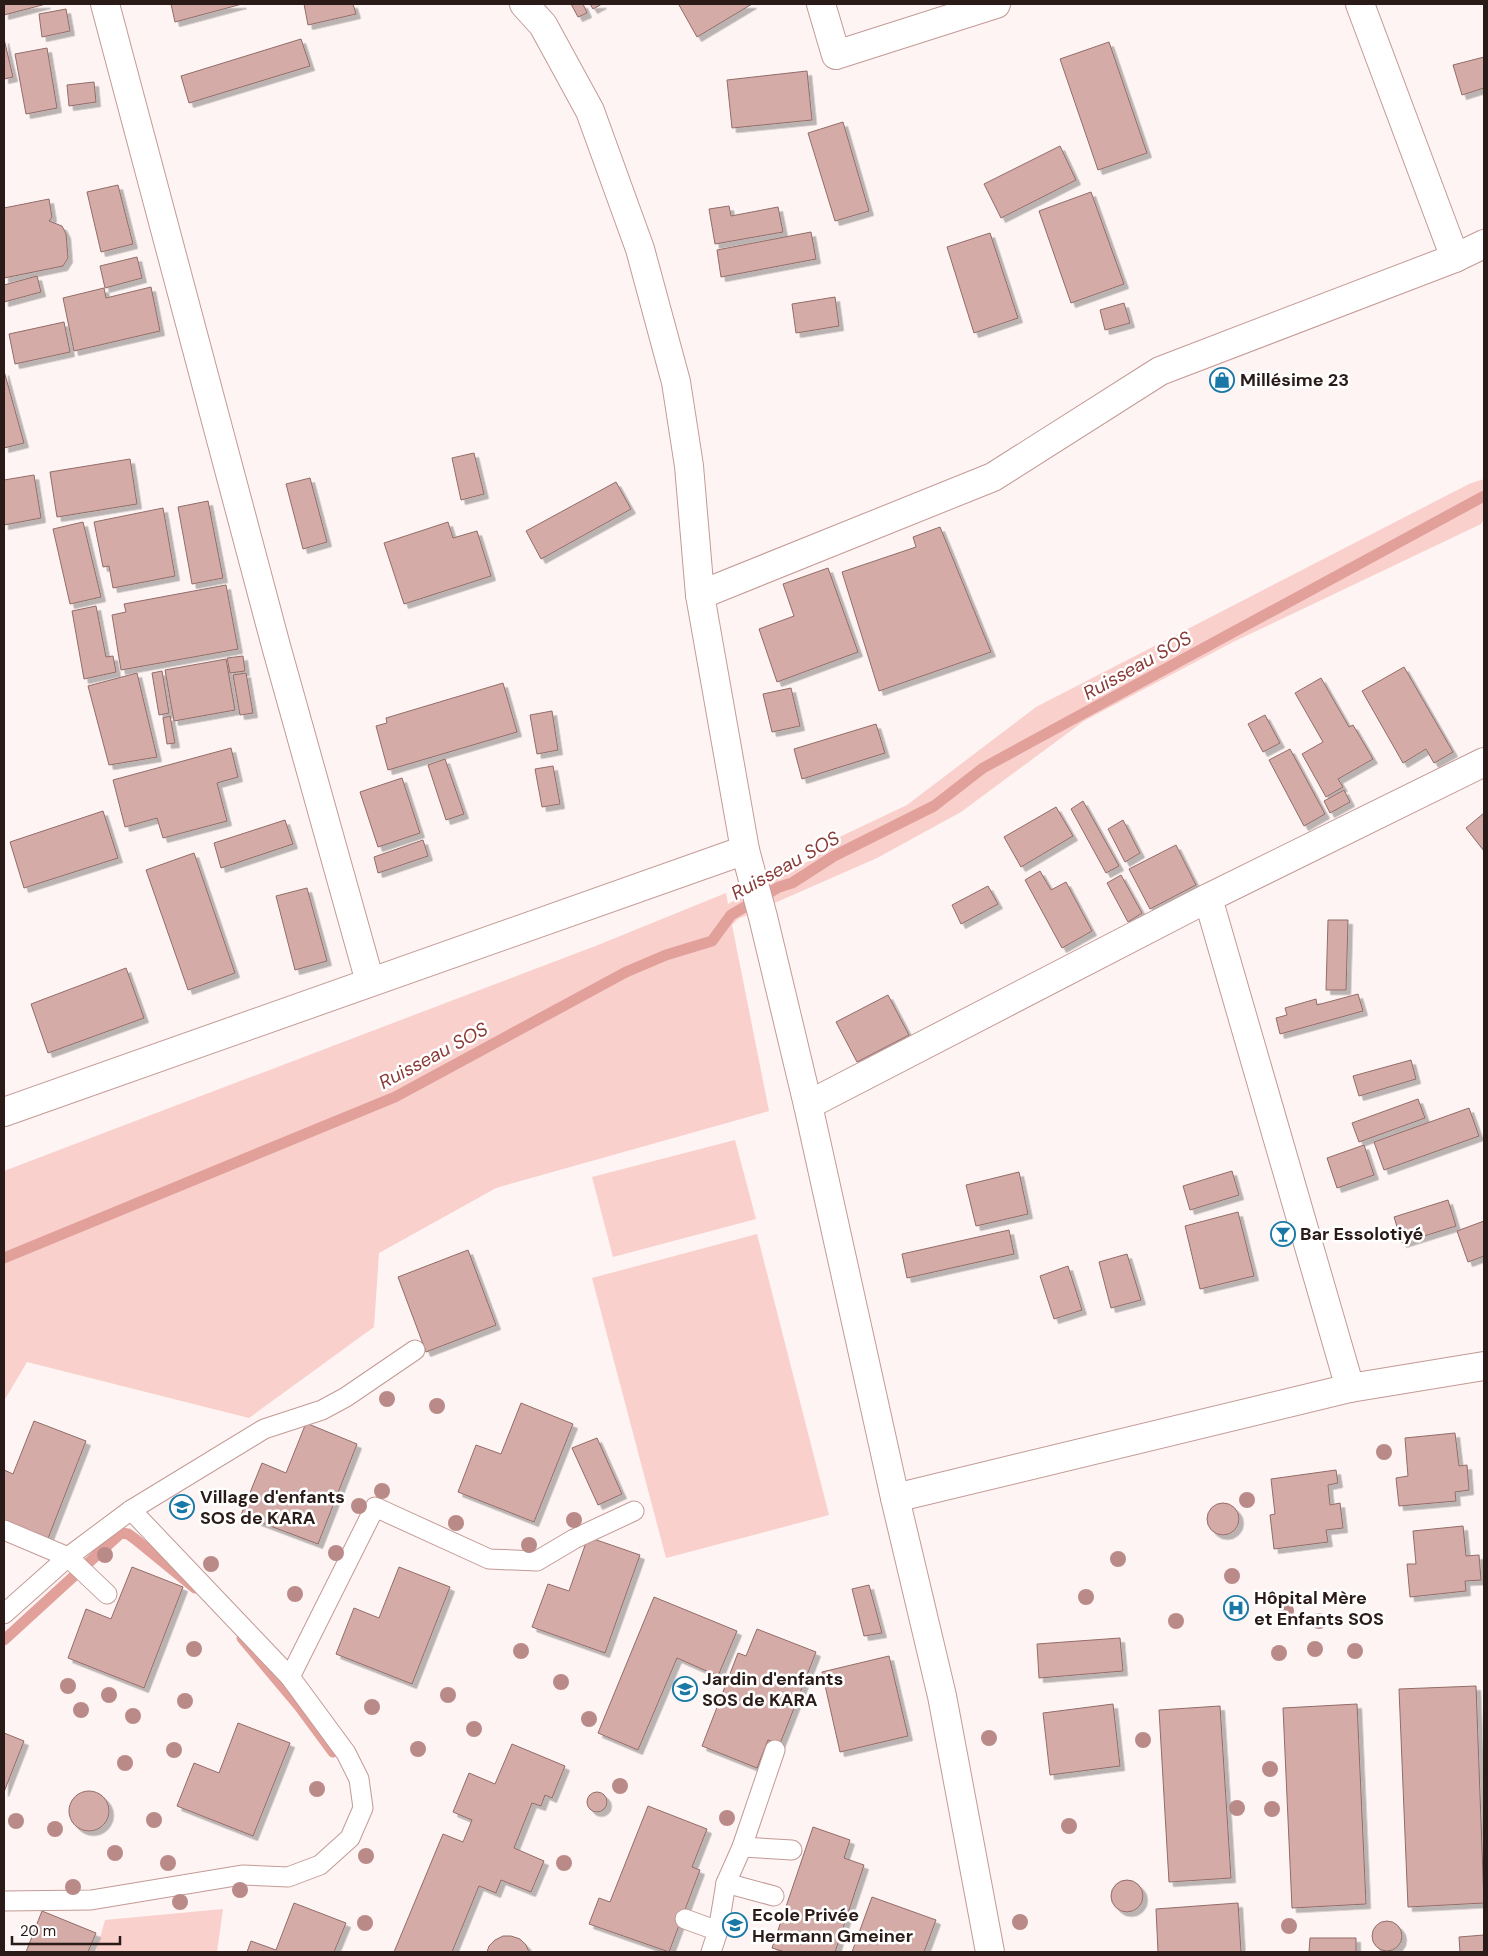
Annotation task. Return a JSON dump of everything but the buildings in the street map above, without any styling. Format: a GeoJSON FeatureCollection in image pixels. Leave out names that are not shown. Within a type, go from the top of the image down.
{"type":"FeatureCollection","features":[{"type":"Feature","properties":{"kind":"street"},"geometry":{"type":"LineString","coordinates":[[105,4],[276,646],[370,982]]}},
{"type":"Feature","properties":{"kind":"street"},"geometry":{"type":"LineString","coordinates":[[524,4],[542,25],[590,111],[640,249],[676,382],[689,466],[700,596],[745,850],[808,1105],[895,1498],[942,1696],[990,1952]]}},
{"type":"Feature","properties":{"kind":"street"},"geometry":{"type":"LineString","coordinates":[[821,4],[836,55],[996,4]]}},
{"type":"Feature","properties":{"kind":"street"},"geometry":{"type":"LineString","coordinates":[[1360,4],[1455,258]]}},
{"type":"Feature","properties":{"kind":"street"},"geometry":{"type":"LineString","coordinates":[[700,596],[994,476],[1160,371],[1455,258],[1484,244]]}},
{"type":"Feature","properties":{"kind":"street"},"geometry":{"type":"LineString","coordinates":[[808,1105],[1208,898],[1484,762]]}},
{"type":"Feature","properties":{"kind":"street"},"geometry":{"type":"LineString","coordinates":[[4,1112],[745,850]]}},
{"type":"Feature","properties":{"kind":"street"},"geometry":{"type":"LineString","coordinates":[[1208,898],[1350,1388]]}},
{"type":"Feature","properties":{"kind":"street"},"geometry":{"type":"LineString","coordinates":[[895,1498],[1350,1388],[1484,1366]]}},
{"type":"Feature","properties":{"kind":"lane"},"geometry":{"type":"LineString","coordinates":[[4,1614],[77,1566],[131,1510],[264,1429],[322,1410],[346,1397],[416,1350]]}},
{"type":"Feature","properties":{"kind":"lane"},"geometry":{"type":"LineString","coordinates":[[290,1677],[375,1507],[489,1559],[537,1561],[574,1539],[634,1511]]}},
{"type":"Feature","properties":{"kind":"lane"},"geometry":{"type":"LineString","coordinates":[[4,1901],[91,1900],[242,1875],[288,1877],[320,1865],[350,1838],[362,1808],[359,1779],[346,1752],[290,1677],[131,1510]]}},
{"type":"Feature","properties":{"kind":"lane"},"geometry":{"type":"LineString","coordinates":[[4,1530],[77,1566],[107,1594]]}},
{"type":"Feature","properties":{"kind":"lane"},"geometry":{"type":"LineString","coordinates":[[711,1952],[718,1930],[726,1883],[742,1847],[775,1750]]}},
{"type":"Feature","properties":{"kind":"lane"},"geometry":{"type":"LineString","coordinates":[[742,1847],[792,1850]]}},
{"type":"Feature","properties":{"kind":"lane"},"geometry":{"type":"LineString","coordinates":[[726,1883],[774,1896]]}},
{"type":"Feature","properties":{"kind":"lane"},"geometry":{"type":"LineString","coordinates":[[686,1920],[718,1930]]}},
{"type":"Feature","properties":{"kind":"shaded area"},"geometry":{"type":"Polygon","coordinates":[[[1484,479],[1484,519],[1481,524],[1233,642],[1084,721],[961,812],[877,858],[738,919],[732,925],[769,1111],[496,1188],[379,1253],[374,1327],[249,1418],[27,1362],[4,1401],[4,1171],[598,945],[726,893],[728,904],[784,872],[814,859],[831,841],[907,805],[1036,707],[1469,484],[1484,479]]]}},
{"type":"Feature","properties":{"kind":"shaded area"},"geometry":{"type":"Polygon","coordinates":[[[735,1140],[756,1219],[613,1257],[592,1177],[735,1140]]]}},
{"type":"Feature","properties":{"kind":"shaded area"},"geometry":{"type":"Polygon","coordinates":[[[757,1234],[829,1515],[666,1558],[592,1278],[757,1234]]]}},
{"type":"Feature","properties":{"kind":"shaded area"},"geometry":{"type":"Polygon","coordinates":[[[223,1909],[217,1952],[96,1952],[105,1920],[223,1909]]]}},
{"type":"Feature","properties":{"kind":"waterway","name":"Ruisseau SOS"},"geometry":{"type":"LineString","coordinates":[[4,1258],[395,1097],[626,972],[666,955],[712,941],[731,915],[779,887],[792,883],[834,856],[934,806],[983,768],[1484,496]]}},
{"type":"Feature","properties":{"kind":"waterway"},"geometry":{"type":"LineString","coordinates":[[4,1640],[121,1533],[128,1534],[135,1539],[195,1588]]}},
{"type":"Feature","properties":{"kind":"waterway"},"geometry":{"type":"LineString","coordinates":[[242,1638],[299,1706],[333,1752]]}},
{"type":"Feature","properties":{"kind":"place","name":"Millésime 23"},"geometry":{"type":"Point","coordinates":[1222,380]}},
{"type":"Feature","properties":{"kind":"place","name":"Bar Essolotiyé"},"geometry":{"type":"Point","coordinates":[1283,1234]}},
{"type":"Feature","properties":{"kind":"place","name":"Village d'enfants SOS de KARA"},"geometry":{"type":"Point","coordinates":[182,1507]}},
{"type":"Feature","properties":{"kind":"place","name":"Hôpital Mère et Enfants SOS"},"geometry":{"type":"Point","coordinates":[1236,1608]}},
{"type":"Feature","properties":{"kind":"place","name":"Jardin d'enfants SOS de KARA"},"geometry":{"type":"Point","coordinates":[685,1689]}},
{"type":"Feature","properties":{"kind":"place","name":"Ecole Privée Hermann Gmeiner"},"geometry":{"type":"Point","coordinates":[735,1925]}}]}
